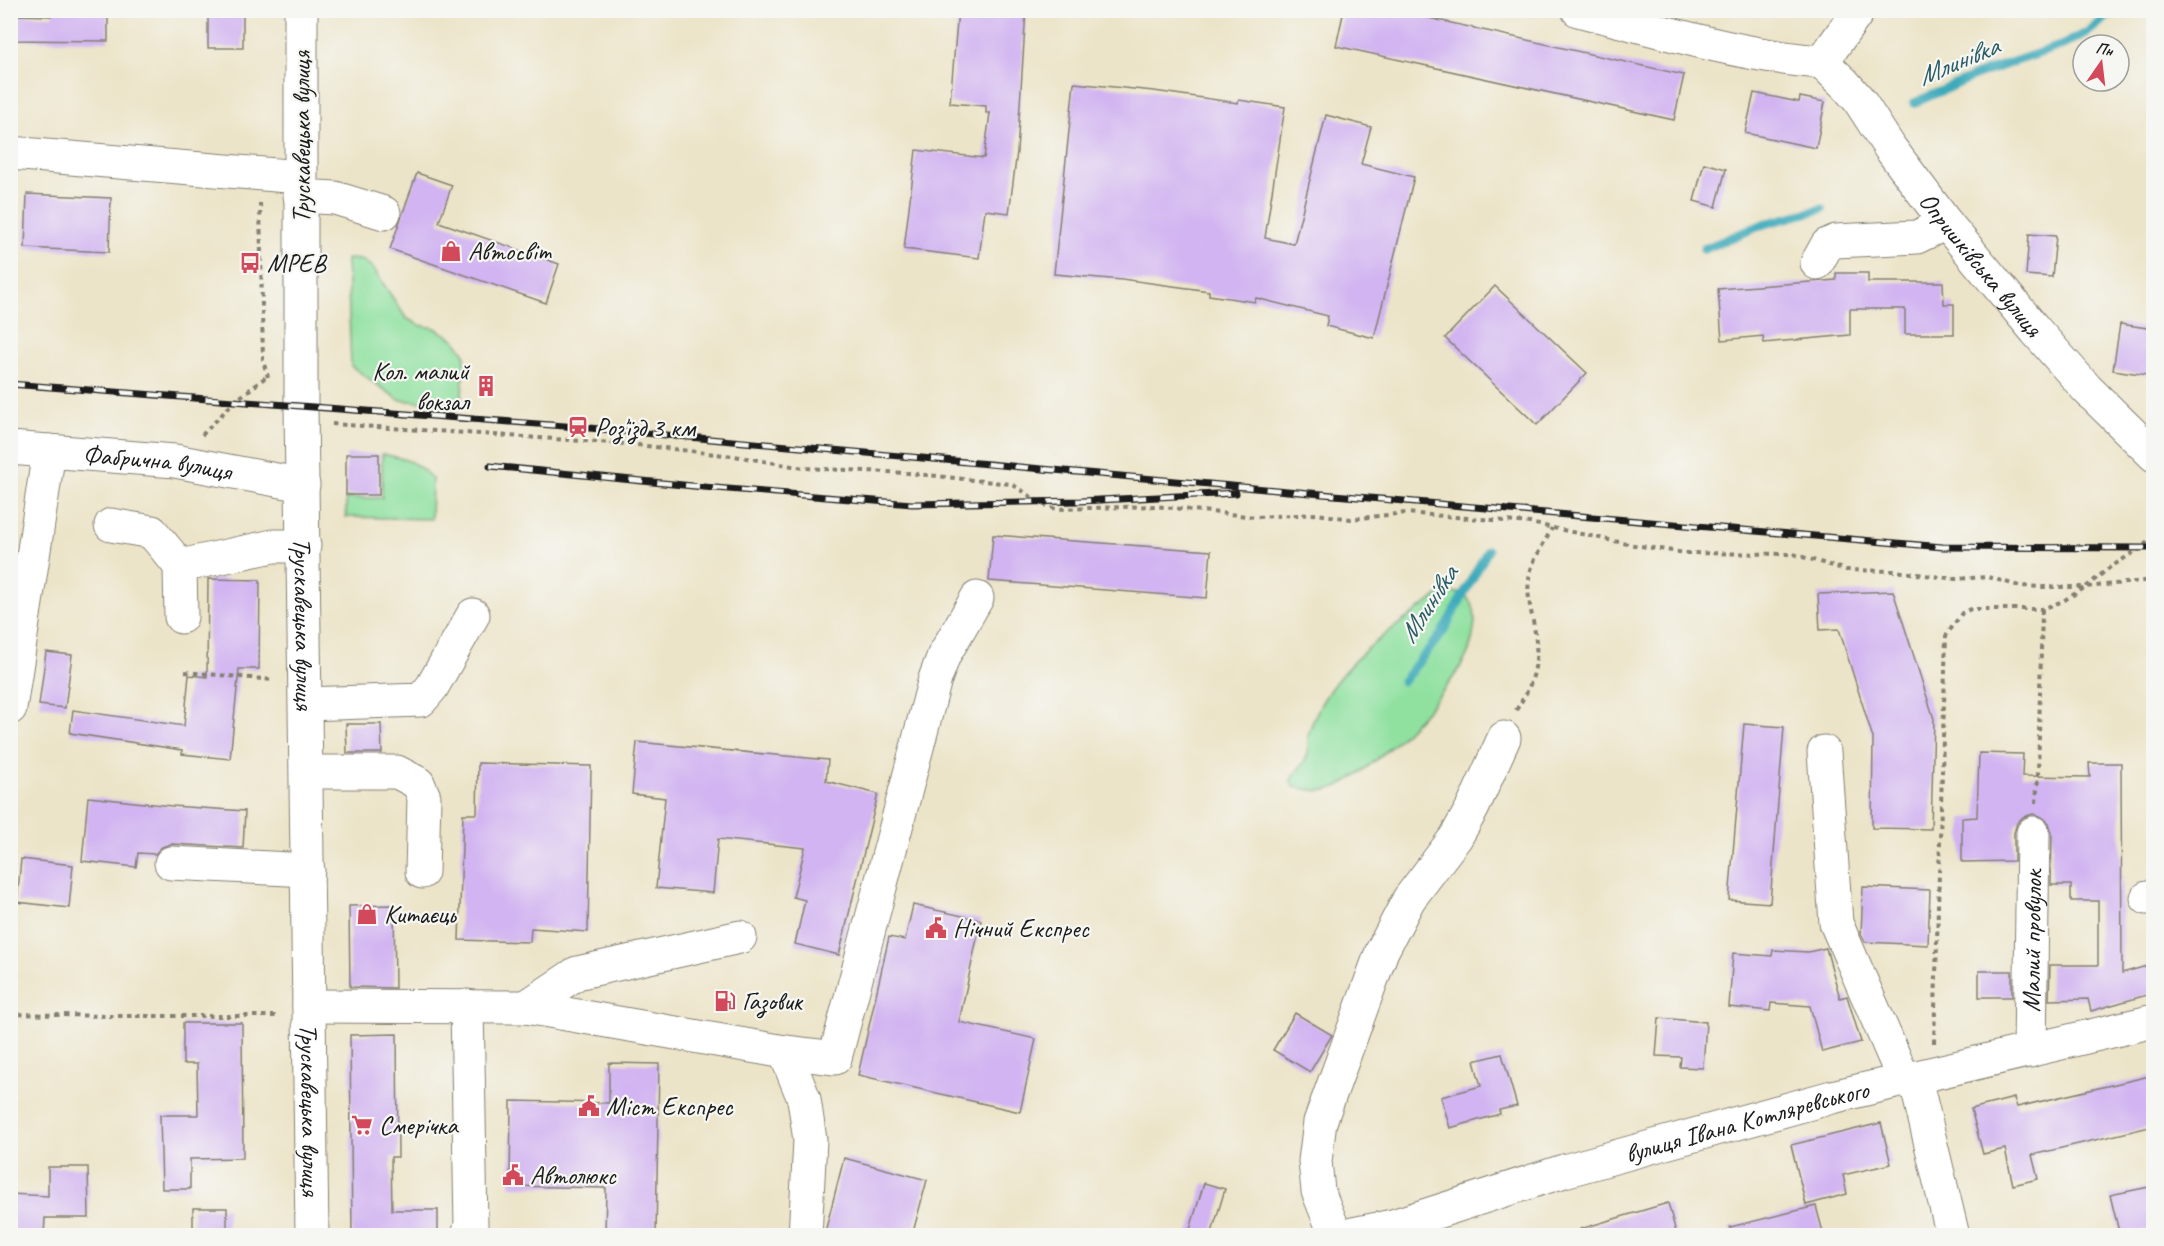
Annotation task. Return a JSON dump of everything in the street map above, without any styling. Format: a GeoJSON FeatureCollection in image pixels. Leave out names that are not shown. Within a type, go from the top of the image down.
{"type":"FeatureCollection","features":[{"type":"Feature","properties":{"kind":"street","name":"Трускавецька вулиця"},"geometry":{"type":"LineString","coordinates":[[301,10],[300,186],[312,1236]]}},
{"type":"Feature","properties":{"kind":"street"},"geometry":{"type":"LineString","coordinates":[[1578,10],[1626,16],[1754,54],[1822,62],[1858,10]]}},
{"type":"Feature","properties":{"kind":"street","name":"Опришківська вулиця"},"geometry":{"type":"LineString","coordinates":[[1822,62],[1859,100],[1890,148],[1946,223],[2087,389],[2154,455]]}},
{"type":"Feature","properties":{"kind":"street"},"geometry":{"type":"LineString","coordinates":[[10,153],[300,186],[384,213]]}},
{"type":"Feature","properties":{"kind":"street"},"geometry":{"type":"LineString","coordinates":[[1816,263],[1827,245],[1836,241],[1917,237],[1946,223]]}},
{"type":"Feature","properties":{"kind":"street","name":"Фабрична вулиця"},"geometry":{"type":"LineString","coordinates":[[10,448],[175,461],[303,485]]}},
{"type":"Feature","properties":{"kind":"street"},"geometry":{"type":"LineString","coordinates":[[10,708],[49,451]]}},
{"type":"Feature","properties":{"kind":"street"},"geometry":{"type":"LineString","coordinates":[[111,525],[152,532],[180,566],[181,617]]}},
{"type":"Feature","properties":{"kind":"street"},"geometry":{"type":"LineString","coordinates":[[180,566],[273,546],[304,546]]}},
{"type":"Feature","properties":{"kind":"street"},"geometry":{"type":"LineString","coordinates":[[309,1006],[526,1007],[785,1052],[835,1058],[935,679],[944,655],[977,598]]}},
{"type":"Feature","properties":{"kind":"street"},"geometry":{"type":"LineString","coordinates":[[306,704],[421,700],[432,687],[473,615]]}},
{"type":"Feature","properties":{"kind":"street"},"geometry":{"type":"LineString","coordinates":[[1336,1236],[1318,1191],[1314,1161],[1320,1122],[1382,951],[1409,899],[1456,837],[1473,807],[1504,738]]}},
{"type":"Feature","properties":{"kind":"street"},"geometry":{"type":"LineString","coordinates":[[1824,752],[1836,923],[1917,1077],[1953,1236]]}},
{"type":"Feature","properties":{"kind":"street"},"geometry":{"type":"LineString","coordinates":[[307,772],[397,772],[418,783],[424,797],[422,872]]}},
{"type":"Feature","properties":{"kind":"street","name":"Малий провулок"},"geometry":{"type":"LineString","coordinates":[[2030,1051],[2033,833]]}},
{"type":"Feature","properties":{"kind":"street"},"geometry":{"type":"LineString","coordinates":[[171,863],[308,870]]}},
{"type":"Feature","properties":{"kind":"street"},"geometry":{"type":"LineString","coordinates":[[526,1007],[577,973],[740,937]]}},
{"type":"Feature","properties":{"kind":"street"},"geometry":{"type":"LineString","coordinates":[[467,1006],[471,1225],[468,1236]]}},
{"type":"Feature","properties":{"kind":"street","name":"вулиця Івана Котляревського"},"geometry":{"type":"LineString","coordinates":[[1343,1236],[1394,1231],[1564,1171],[1833,1097],[2154,1021]]}},
{"type":"Feature","properties":{"kind":"street"},"geometry":{"type":"LineString","coordinates":[[785,1052],[804,1099],[810,1140],[805,1236]]}},
{"type":"Feature","properties":{"kind":"path"},"geometry":{"type":"LineString","coordinates":[[175,461],[234,402],[268,376]]}},
{"type":"Feature","properties":{"kind":"path"},"geometry":{"type":"LineString","coordinates":[[329,423],[628,444],[734,456],[804,468],[908,473],[1011,484],[1025,491],[1047,508],[1053,509],[1155,506],[1256,517],[1317,514],[1351,519],[1406,513],[1530,523],[1628,544],[1685,553],[1722,555],[1784,553],[1846,570],[1895,571],[1955,579],[1988,577],[2019,586],[2086,587],[2154,580]]}},
{"type":"Feature","properties":{"kind":"path"},"geometry":{"type":"LineString","coordinates":[[1504,738],[1514,712],[1531,683],[1536,669],[1536,644],[1528,597],[1529,577],[1535,559],[1552,528]]}},
{"type":"Feature","properties":{"kind":"path"},"geometry":{"type":"LineString","coordinates":[[1917,1077],[1947,636],[1962,613],[1971,609],[2042,609],[2063,601],[2141,548],[2154,536]]}},
{"type":"Feature","properties":{"kind":"path"},"geometry":{"type":"LineString","coordinates":[[2033,833],[2038,776],[2042,609]]}},
{"type":"Feature","properties":{"kind":"path"},"geometry":{"type":"LineString","coordinates":[[185,672],[274,680]]}},
{"type":"Feature","properties":{"kind":"path"},"geometry":{"type":"LineString","coordinates":[[10,1014],[278,1016]]}},
{"type":"Feature","properties":{"kind":"green space"},"geometry":{"type":"Polygon","coordinates":[[[347,259],[362,260],[373,268],[406,318],[419,325],[435,328],[454,339],[465,354],[462,395],[454,405],[399,400],[351,366],[347,259]]]}},
{"type":"Feature","properties":{"kind":"green space"},"geometry":{"type":"Polygon","coordinates":[[[382,454],[410,462],[421,468],[432,479],[431,519],[346,517],[346,498],[382,498],[382,454]]]}},
{"type":"Feature","properties":{"kind":"green space"},"geometry":{"type":"Polygon","coordinates":[[[1444,591],[1464,594],[1472,605],[1475,615],[1469,650],[1447,686],[1407,731],[1362,771],[1342,784],[1326,790],[1294,787],[1291,781],[1307,758],[1308,736],[1317,712],[1345,670],[1383,636],[1444,591]]]}},
{"type":"Feature","properties":{"kind":"building"},"geometry":{"type":"Polygon","coordinates":[[[53,10],[108,10],[108,41],[10,40],[10,15],[52,16],[53,10]]]}},
{"type":"Feature","properties":{"kind":"building"},"geometry":{"type":"Polygon","coordinates":[[[208,10],[243,10],[243,48],[208,48],[208,10]]]}},
{"type":"Feature","properties":{"kind":"building"},"geometry":{"type":"Polygon","coordinates":[[[958,10],[1026,10],[1017,152],[1009,213],[985,210],[979,258],[904,249],[916,150],[984,158],[990,113],[986,113],[986,106],[950,103],[958,10]]]}},
{"type":"Feature","properties":{"kind":"building"},"geometry":{"type":"Polygon","coordinates":[[[1344,10],[1393,10],[1684,75],[1674,120],[1336,46],[1344,10]]]}},
{"type":"Feature","properties":{"kind":"building"},"geometry":{"type":"Polygon","coordinates":[[[1074,83],[1285,107],[1265,238],[1294,244],[1326,115],[1371,127],[1361,164],[1414,177],[1374,338],[1326,326],[1328,316],[1256,298],[1255,302],[1209,295],[1209,291],[1122,279],[1054,274],[1074,83]]]}},
{"type":"Feature","properties":{"kind":"building"},"geometry":{"type":"Polygon","coordinates":[[[1754,93],[1799,102],[1800,97],[1825,102],[1816,148],[1745,133],[1754,93]]]}},
{"type":"Feature","properties":{"kind":"building"},"geometry":{"type":"Polygon","coordinates":[[[1704,163],[1726,169],[1716,207],[1694,201],[1704,163]]]}},
{"type":"Feature","properties":{"kind":"building"},"geometry":{"type":"Polygon","coordinates":[[[417,173],[452,185],[439,222],[559,264],[546,303],[390,249],[417,173]]]}},
{"type":"Feature","properties":{"kind":"building"},"geometry":{"type":"Polygon","coordinates":[[[27,194],[111,198],[109,252],[25,248],[27,194]]]}},
{"type":"Feature","properties":{"kind":"building"},"geometry":{"type":"Polygon","coordinates":[[[2029,234],[2056,236],[2052,277],[2026,275],[2029,234]]]}},
{"type":"Feature","properties":{"kind":"building"},"geometry":{"type":"Polygon","coordinates":[[[1836,273],[1868,273],[1868,282],[1943,282],[1944,304],[1954,304],[1954,334],[1905,334],[1905,309],[1850,309],[1850,335],[1764,343],[1763,336],[1722,340],[1718,289],[1836,280],[1836,273]]]}},
{"type":"Feature","properties":{"kind":"building"},"geometry":{"type":"Polygon","coordinates":[[[1495,286],[1587,373],[1537,425],[1445,338],[1495,286]]]}},
{"type":"Feature","properties":{"kind":"building"},"geometry":{"type":"Polygon","coordinates":[[[2120,324],[2154,329],[2154,376],[2113,370],[2120,324]]]}},
{"type":"Feature","properties":{"kind":"building"},"geometry":{"type":"Polygon","coordinates":[[[346,454],[379,454],[379,495],[346,495],[346,454]]]}},
{"type":"Feature","properties":{"kind":"building"},"geometry":{"type":"Polygon","coordinates":[[[993,535],[1211,551],[1207,598],[989,581],[993,535]]]}},
{"type":"Feature","properties":{"kind":"building"},"geometry":{"type":"Polygon","coordinates":[[[208,579],[260,580],[259,669],[239,669],[230,759],[182,754],[182,750],[70,733],[73,710],[184,726],[189,675],[207,677],[208,579]]]}},
{"type":"Feature","properties":{"kind":"building"},"geometry":{"type":"Polygon","coordinates":[[[1893,591],[1934,719],[1931,829],[1872,828],[1873,738],[1839,629],[1820,630],[1818,594],[1893,591]]]}},
{"type":"Feature","properties":{"kind":"building"},"geometry":{"type":"Polygon","coordinates":[[[46,652],[72,655],[65,708],[39,705],[46,652]]]}},
{"type":"Feature","properties":{"kind":"building"},"geometry":{"type":"Polygon","coordinates":[[[346,724],[381,724],[382,753],[347,753],[346,724]]]}},
{"type":"Feature","properties":{"kind":"building"},"geometry":{"type":"Polygon","coordinates":[[[1744,724],[1784,727],[1770,903],[1729,900],[1744,724]]]}},
{"type":"Feature","properties":{"kind":"building"},"geometry":{"type":"Polygon","coordinates":[[[637,742],[828,760],[826,781],[878,794],[839,955],[795,944],[805,900],[793,897],[805,848],[718,839],[713,893],[656,888],[665,798],[632,794],[637,742]]]}},
{"type":"Feature","properties":{"kind":"building"},"geometry":{"type":"Polygon","coordinates":[[[1979,753],[2023,754],[2022,776],[2090,777],[2089,763],[2121,763],[2122,973],[2154,964],[2154,993],[2091,1011],[2088,999],[2049,1000],[2050,965],[2098,965],[2098,901],[2071,901],[2071,885],[2051,885],[2052,833],[2049,823],[2033,814],[2023,817],[2017,823],[2014,833],[2014,861],[1962,862],[1962,818],[1977,817],[1979,753]]]}},
{"type":"Feature","properties":{"kind":"building"},"geometry":{"type":"Polygon","coordinates":[[[478,763],[591,766],[588,932],[531,928],[530,942],[459,940],[463,814],[477,814],[478,763]]]}},
{"type":"Feature","properties":{"kind":"building"},"geometry":{"type":"Polygon","coordinates":[[[88,797],[245,811],[243,848],[171,844],[162,847],[155,854],[138,853],[136,867],[82,861],[88,797]]]}},
{"type":"Feature","properties":{"kind":"building"},"geometry":{"type":"Polygon","coordinates":[[[21,859],[73,865],[69,908],[17,902],[21,859]]]}},
{"type":"Feature","properties":{"kind":"building"},"geometry":{"type":"Polygon","coordinates":[[[1863,887],[1930,890],[1928,945],[1865,942],[1861,934],[1863,887]]]}},
{"type":"Feature","properties":{"kind":"building"},"geometry":{"type":"Polygon","coordinates":[[[394,905],[395,988],[350,987],[349,906],[394,905]]]}},
{"type":"Feature","properties":{"kind":"building"},"geometry":{"type":"Polygon","coordinates":[[[913,905],[981,920],[959,1022],[1036,1039],[1020,1112],[858,1075],[889,937],[905,940],[913,905]]]}},
{"type":"Feature","properties":{"kind":"building"},"geometry":{"type":"Polygon","coordinates":[[[1826,948],[1840,998],[1847,996],[1861,1042],[1822,1052],[1810,1006],[1771,1003],[1770,1011],[1729,1007],[1733,953],[1772,956],[1773,950],[1808,952],[1826,948]]]}},
{"type":"Feature","properties":{"kind":"building"},"geometry":{"type":"Polygon","coordinates":[[[1979,971],[2012,971],[2012,997],[1979,997],[1979,971]]]}},
{"type":"Feature","properties":{"kind":"building"},"geometry":{"type":"Polygon","coordinates":[[[1295,1013],[1332,1035],[1310,1072],[1273,1050],[1295,1013]]]}},
{"type":"Feature","properties":{"kind":"building"},"geometry":{"type":"Polygon","coordinates":[[[1659,1018],[1706,1022],[1703,1068],[1680,1067],[1681,1057],[1656,1056],[1659,1018]]]}},
{"type":"Feature","properties":{"kind":"building"},"geometry":{"type":"Polygon","coordinates":[[[183,1023],[242,1023],[243,1158],[190,1159],[190,1189],[162,1189],[160,1115],[198,1115],[197,1064],[183,1064],[183,1023]]]}},
{"type":"Feature","properties":{"kind":"building"},"geometry":{"type":"Polygon","coordinates":[[[397,1034],[398,1157],[391,1157],[392,1210],[438,1210],[438,1236],[352,1236],[350,1035],[397,1034]]]}},
{"type":"Feature","properties":{"kind":"building"},"geometry":{"type":"Polygon","coordinates":[[[1502,1054],[1517,1106],[1499,1110],[1500,1114],[1450,1128],[1441,1097],[1481,1086],[1474,1061],[1502,1054]]]}},
{"type":"Feature","properties":{"kind":"building"},"geometry":{"type":"Polygon","coordinates":[[[609,1063],[659,1064],[656,1236],[605,1236],[606,1188],[510,1186],[511,1101],[609,1103],[609,1063]]]}},
{"type":"Feature","properties":{"kind":"building"},"geometry":{"type":"Polygon","coordinates":[[[2154,1075],[2154,1126],[2032,1155],[2038,1179],[2013,1185],[2005,1149],[1983,1154],[1971,1109],[2014,1098],[2017,1107],[2154,1075]]]}},
{"type":"Feature","properties":{"kind":"building"},"geometry":{"type":"Polygon","coordinates":[[[1881,1123],[1891,1164],[1843,1175],[1847,1194],[1806,1205],[1791,1145],[1881,1123]]]}},
{"type":"Feature","properties":{"kind":"building"},"geometry":{"type":"Polygon","coordinates":[[[844,1158],[927,1180],[912,1236],[824,1236],[844,1158]]]}},
{"type":"Feature","properties":{"kind":"building"},"geometry":{"type":"Polygon","coordinates":[[[48,1167],[88,1167],[89,1218],[45,1218],[44,1236],[10,1236],[10,1194],[48,1196],[48,1167]]]}},
{"type":"Feature","properties":{"kind":"building"},"geometry":{"type":"Polygon","coordinates":[[[1204,1183],[1225,1189],[1211,1236],[1188,1236],[1204,1183]]]}},
{"type":"Feature","properties":{"kind":"building"},"geometry":{"type":"Polygon","coordinates":[[[2154,1186],[2154,1228],[2120,1236],[2110,1195],[2154,1186]]]}},
{"type":"Feature","properties":{"kind":"building"},"geometry":{"type":"Polygon","coordinates":[[[1668,1203],[1677,1236],[1581,1236],[1580,1229],[1668,1203]]]}},
{"type":"Feature","properties":{"kind":"building"},"geometry":{"type":"Polygon","coordinates":[[[1816,1206],[1824,1236],[1731,1236],[1730,1227],[1816,1206]]]}},
{"type":"Feature","properties":{"kind":"building"},"geometry":{"type":"Polygon","coordinates":[[[193,1208],[227,1208],[227,1236],[193,1236],[193,1208]]]}},
{"type":"Feature","properties":{"kind":"waterway","name":"Млинівка"},"geometry":{"type":"LineString","coordinates":[[1914,103],[1984,72],[2063,45],[2088,32],[2115,10]]}},
{"type":"Feature","properties":{"kind":"waterway","name":"Млинівка"},"geometry":{"type":"LineString","coordinates":[[1704,249],[1764,224],[1822,209]]}},
{"type":"Feature","properties":{"kind":"waterway","name":"Млинівка"},"geometry":{"type":"LineString","coordinates":[[1403,681],[1442,633],[1488,550]]}},
{"type":"Feature","properties":{"kind":"railway"},"geometry":{"type":"LineString","coordinates":[[10,384],[578,427],[1943,547],[2154,548]]}},
{"type":"Feature","properties":{"kind":"railway"},"geometry":{"type":"LineString","coordinates":[[490,466],[703,487],[912,504],[1080,501],[1236,493]]}},
{"type":"Feature","properties":{"kind":"place","name":"Автосвіт"},"geometry":{"type":"Point","coordinates":[451,251]}},
{"type":"Feature","properties":{"kind":"place","name":"МРЕВ"},"geometry":{"type":"Point","coordinates":[250,263]}},
{"type":"Feature","properties":{"kind":"place","name":"Кол. малий вокзал"},"geometry":{"type":"Point","coordinates":[486,386]}},
{"type":"Feature","properties":{"kind":"place","name":"Роз'їзд 3 км"},"geometry":{"type":"Point","coordinates":[578,427]}},
{"type":"Feature","properties":{"kind":"place","name":"Китаєць"},"geometry":{"type":"Point","coordinates":[367,914]}},
{"type":"Feature","properties":{"kind":"place","name":"Нічний Експрес"},"geometry":{"type":"Point","coordinates":[936,928]}},
{"type":"Feature","properties":{"kind":"place","name":"Газовик"},"geometry":{"type":"Point","coordinates":[725,1001]}},
{"type":"Feature","properties":{"kind":"place","name":"Міст Експрес"},"geometry":{"type":"Point","coordinates":[589,1106]}},
{"type":"Feature","properties":{"kind":"place","name":"Смерічка"},"geometry":{"type":"Point","coordinates":[362,1125]}},
{"type":"Feature","properties":{"kind":"place","name":"Автолюкс"},"geometry":{"type":"Point","coordinates":[513,1175]}}]}
